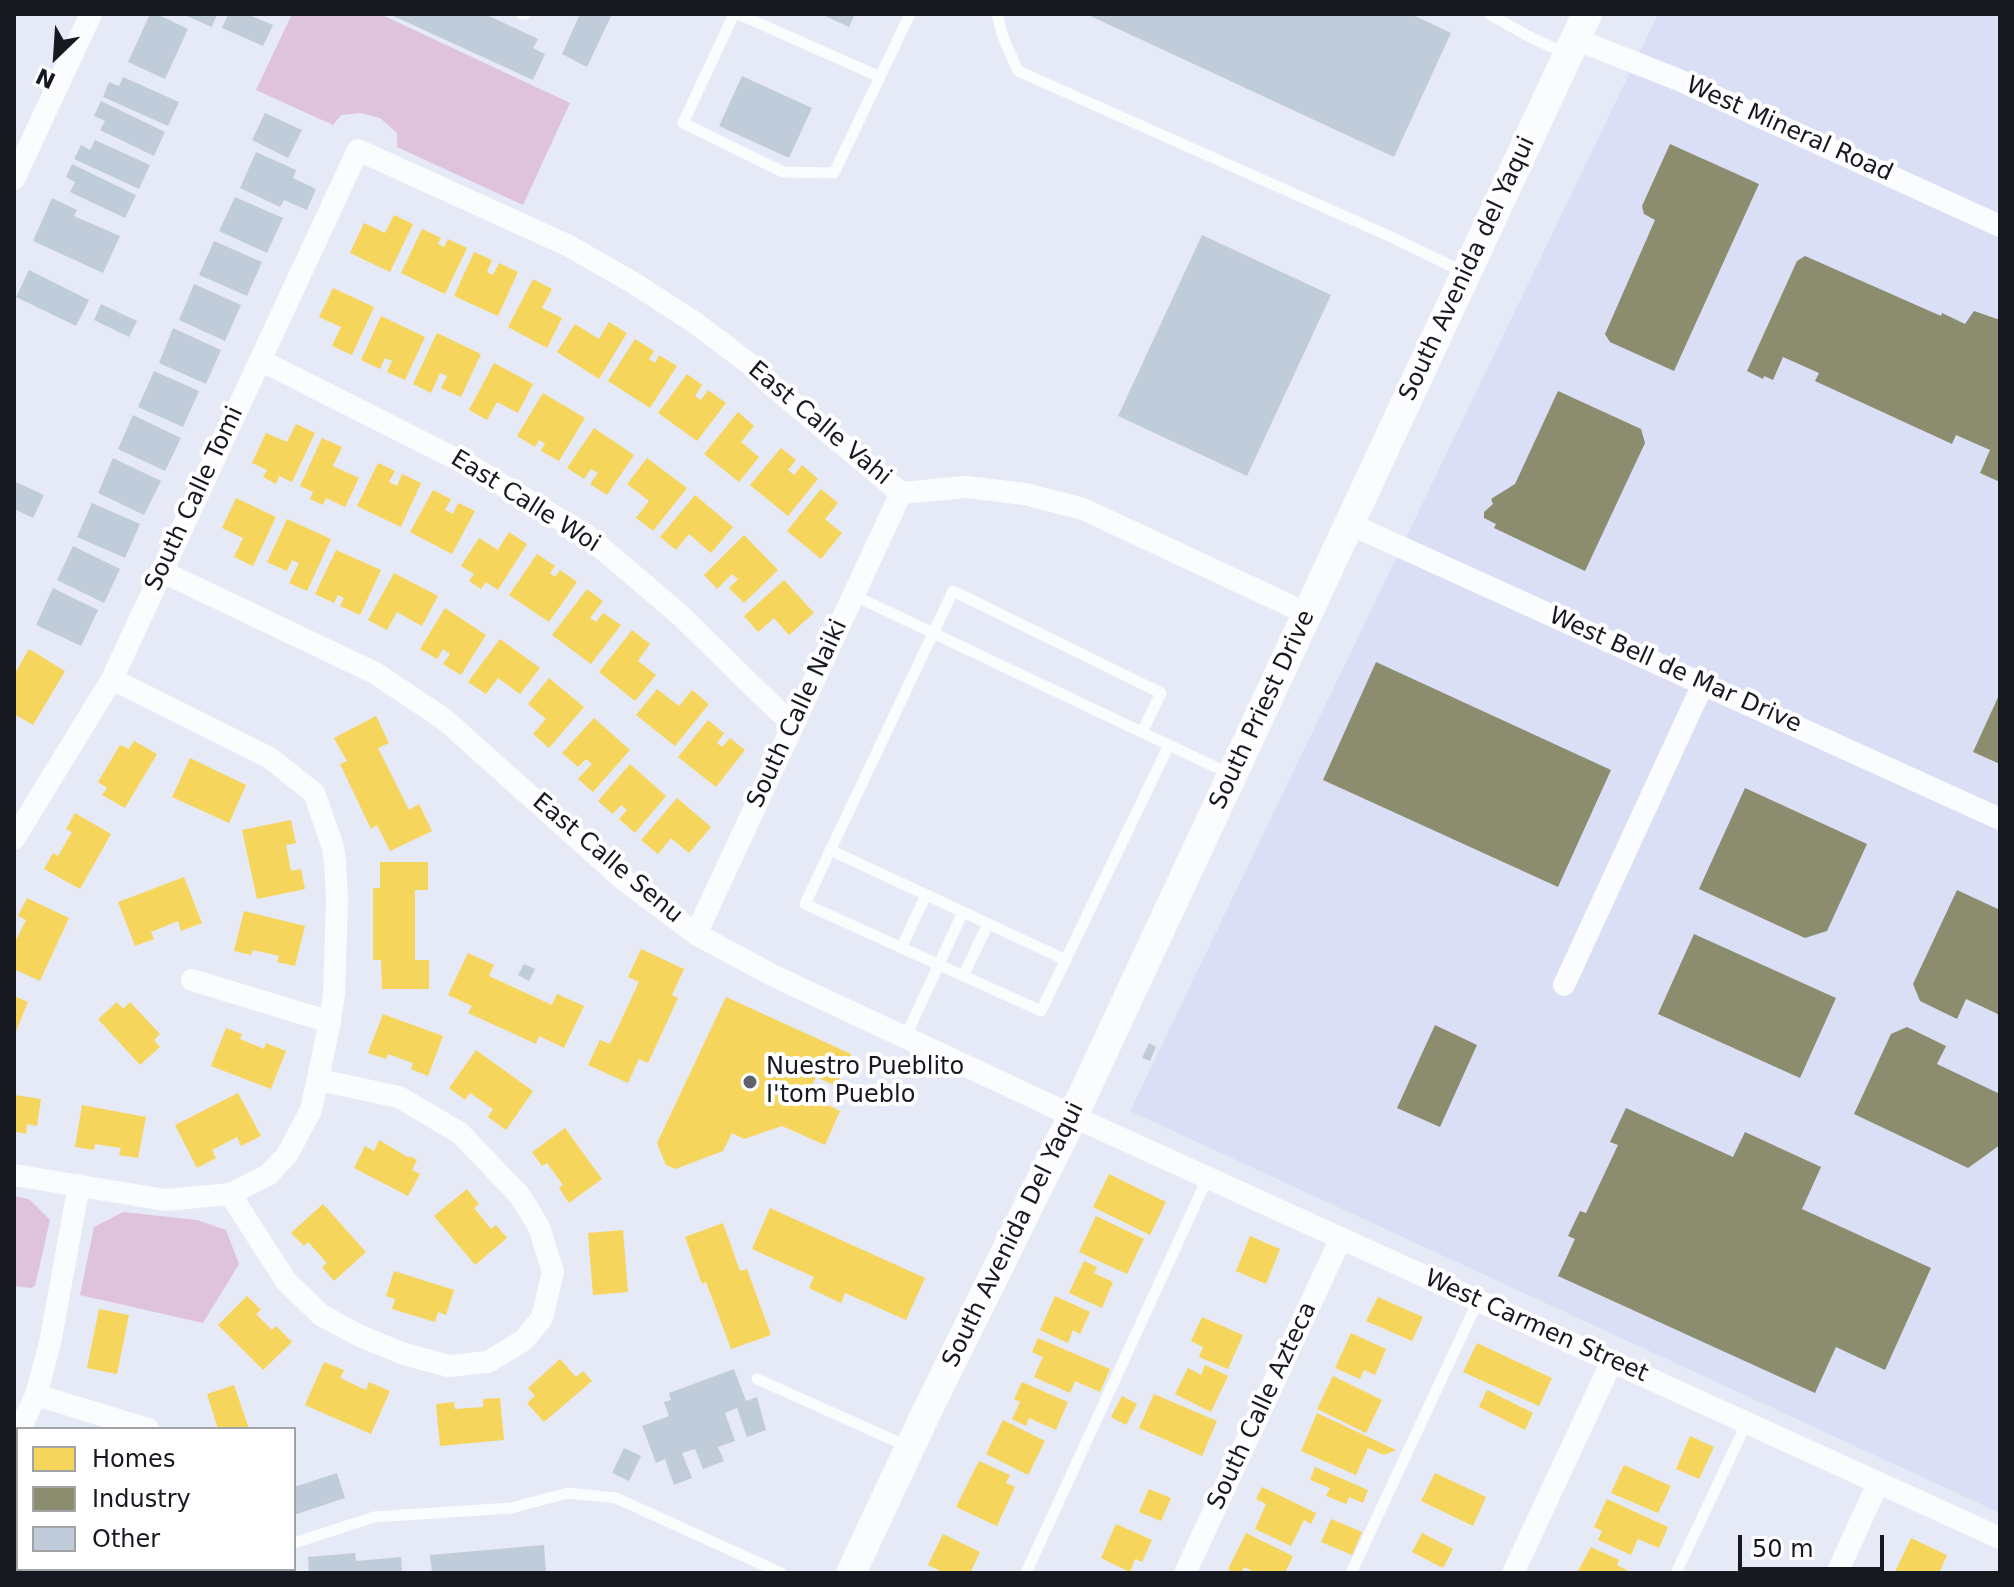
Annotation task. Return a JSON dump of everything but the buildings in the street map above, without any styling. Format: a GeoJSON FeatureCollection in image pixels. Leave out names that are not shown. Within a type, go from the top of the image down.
{"type":"FeatureCollection","features":[{"type":"Feature","properties":{"kind":"street"},"geometry":{"type":"LineString","coordinates":[[14,179],[91,14]]}},
{"type":"Feature","properties":{"kind":"street","name":"South Avenida del Yaqui"},"geometry":{"type":"LineString","coordinates":[[1350,524],[1577,36]]}},
{"type":"Feature","properties":{"kind":"street","name":"West Mineral Road"},"geometry":{"type":"LineString","coordinates":[[1577,36],[2000,226]]}},
{"type":"Feature","properties":{"kind":"street","name":"South Calle Tomi"},"geometry":{"type":"LineString","coordinates":[[14,839],[112,679],[358,150]]}},
{"type":"Feature","properties":{"kind":"street","name":"East Calle Vahi"},"geometry":{"type":"LineString","coordinates":[[358,150],[567,245],[645,290],[755,368],[901,493],[966,487],[1025,494],[1083,509],[1308,614]]}},
{"type":"Feature","properties":{"kind":"street","name":"East Calle Woi"},"geometry":{"type":"LineString","coordinates":[[260,360],[474,468],[586,535],[679,614],[778,711],[795,721]]}},
{"type":"Feature","properties":{"kind":"street","name":"South Calle Naiki"},"geometry":{"type":"LineString","coordinates":[[696,934],[901,493]]}},
{"type":"Feature","properties":{"kind":"street","name":"South Priest Drive"},"geometry":{"type":"LineString","coordinates":[[1176,896],[1350,524]]}},
{"type":"Feature","properties":{"kind":"street","name":"West Bell de Mar Drive"},"geometry":{"type":"LineString","coordinates":[[1350,524],[2000,819]]}},
{"type":"Feature","properties":{"kind":"street","name":"East Calle Senu"},"geometry":{"type":"LineString","coordinates":[[161,571],[375,673],[444,719],[625,881],[696,934],[772,975],[1073,1116]]}},
{"type":"Feature","properties":{"kind":"street"},"geometry":{"type":"LineString","coordinates":[[14,1175],[165,1200],[230,1194],[268,1175],[287,1155],[311,1110],[319,1080],[334,993],[337,916],[333,847],[314,793],[270,758],[112,679]]}},
{"type":"Feature","properties":{"kind":"street"},"geometry":{"type":"LineString","coordinates":[[1564,985],[1703,684]]}},
{"type":"Feature","properties":{"kind":"street","name":"South Avenida Del Yaqui"},"geometry":{"type":"LineString","coordinates":[[851,1573],[1176,896]]}},
{"type":"Feature","properties":{"kind":"street"},"geometry":{"type":"LineString","coordinates":[[192,980],[330,1022]]}},
{"type":"Feature","properties":{"kind":"street"},"geometry":{"type":"LineString","coordinates":[[230,1194],[286,1281],[321,1315],[360,1336],[404,1354],[449,1366],[488,1362],[524,1340],[542,1318],[553,1272],[539,1227],[520,1196],[460,1133],[399,1097],[319,1080]]}},
{"type":"Feature","properties":{"kind":"street","name":"West Carmen Street"},"geometry":{"type":"LineString","coordinates":[[1073,1116],[2000,1538]]}},
{"type":"Feature","properties":{"kind":"street"},"geometry":{"type":"LineString","coordinates":[[21,1427],[36,1395],[50,1343],[79,1185]]}},
{"type":"Feature","properties":{"kind":"street","name":"South Calle Azteca"},"geometry":{"type":"LineString","coordinates":[[1185,1573],[1341,1238]]}},
{"type":"Feature","properties":{"kind":"street"},"geometry":{"type":"LineString","coordinates":[[1513,1573],[1612,1361]]}},
{"type":"Feature","properties":{"kind":"street"},"geometry":{"type":"LineString","coordinates":[[36,1395],[141,1427]]}},
{"type":"Feature","properties":{"kind":"street"},"geometry":{"type":"LineString","coordinates":[[1837,1573],[1878,1483]]}},
{"type":"Feature","properties":{"kind":"lane"},"geometry":{"type":"LineString","coordinates":[[880,77],[736,14],[683,123],[783,172],[834,173],[880,77],[910,14]]}},
{"type":"Feature","properties":{"kind":"lane"},"geometry":{"type":"LineString","coordinates":[[997,14],[1018,71],[1466,273]]}},
{"type":"Feature","properties":{"kind":"lane"},"geometry":{"type":"LineString","coordinates":[[1489,14],[1577,36]]}},
{"type":"Feature","properties":{"kind":"lane"},"geometry":{"type":"LineString","coordinates":[[1142,732],[1161,693],[953,591],[805,904],[1041,1011],[1169,745]]}},
{"type":"Feature","properties":{"kind":"lane"},"geometry":{"type":"LineString","coordinates":[[853,595],[1232,775]]}},
{"type":"Feature","properties":{"kind":"lane"},"geometry":{"type":"LineString","coordinates":[[830,850],[1066,960]]}},
{"type":"Feature","properties":{"kind":"lane"},"geometry":{"type":"LineString","coordinates":[[901,948],[926,895]]}},
{"type":"Feature","properties":{"kind":"lane"},"geometry":{"type":"LineString","coordinates":[[905,1038],[963,912]]}},
{"type":"Feature","properties":{"kind":"lane"},"geometry":{"type":"LineString","coordinates":[[963,976],[988,924]]}},
{"type":"Feature","properties":{"kind":"lane"},"geometry":{"type":"LineString","coordinates":[[1026,1573],[1208,1177]]}},
{"type":"Feature","properties":{"kind":"lane"},"geometry":{"type":"LineString","coordinates":[[1351,1573],[1478,1301]]}},
{"type":"Feature","properties":{"kind":"lane"},"geometry":{"type":"LineString","coordinates":[[757,1379],[910,1448]]}},
{"type":"Feature","properties":{"kind":"lane"},"geometry":{"type":"LineString","coordinates":[[1676,1573],[1747,1422]]}},
{"type":"Feature","properties":{"kind":"lane"},"geometry":{"type":"LineString","coordinates":[[296,1542],[374,1517],[511,1508],[568,1493],[616,1498],[781,1573]]}},
{"type":"Feature","properties":{"kind":"shaded area"},"geometry":{"type":"Polygon","coordinates":[[[292,14],[380,14],[570,103],[523,205],[397,147],[397,133],[380,118],[361,113],[341,115],[333,125],[256,90],[292,14]]]}},
{"type":"Feature","properties":{"kind":"shaded area"},"geometry":{"type":"Polygon","coordinates":[[[1658,14],[2000,14],[2000,1513],[1130,1111],[1658,14]]]}},
{"type":"Feature","properties":{"kind":"shaded area"},"geometry":{"type":"Polygon","coordinates":[[[14,1196],[29,1199],[50,1220],[35,1286],[31,1288],[14,1286],[14,1196]]]}},
{"type":"Feature","properties":{"kind":"shaded area"},"geometry":{"type":"Polygon","coordinates":[[[123,1212],[197,1220],[226,1230],[239,1264],[203,1323],[80,1295],[94,1227],[123,1212]]]}},
{"type":"Feature","properties":{"kind":"place","name":"Nuestro Pueblito I'tom Pueblo"},"geometry":{"type":"Point","coordinates":[750,1082]}}]}
